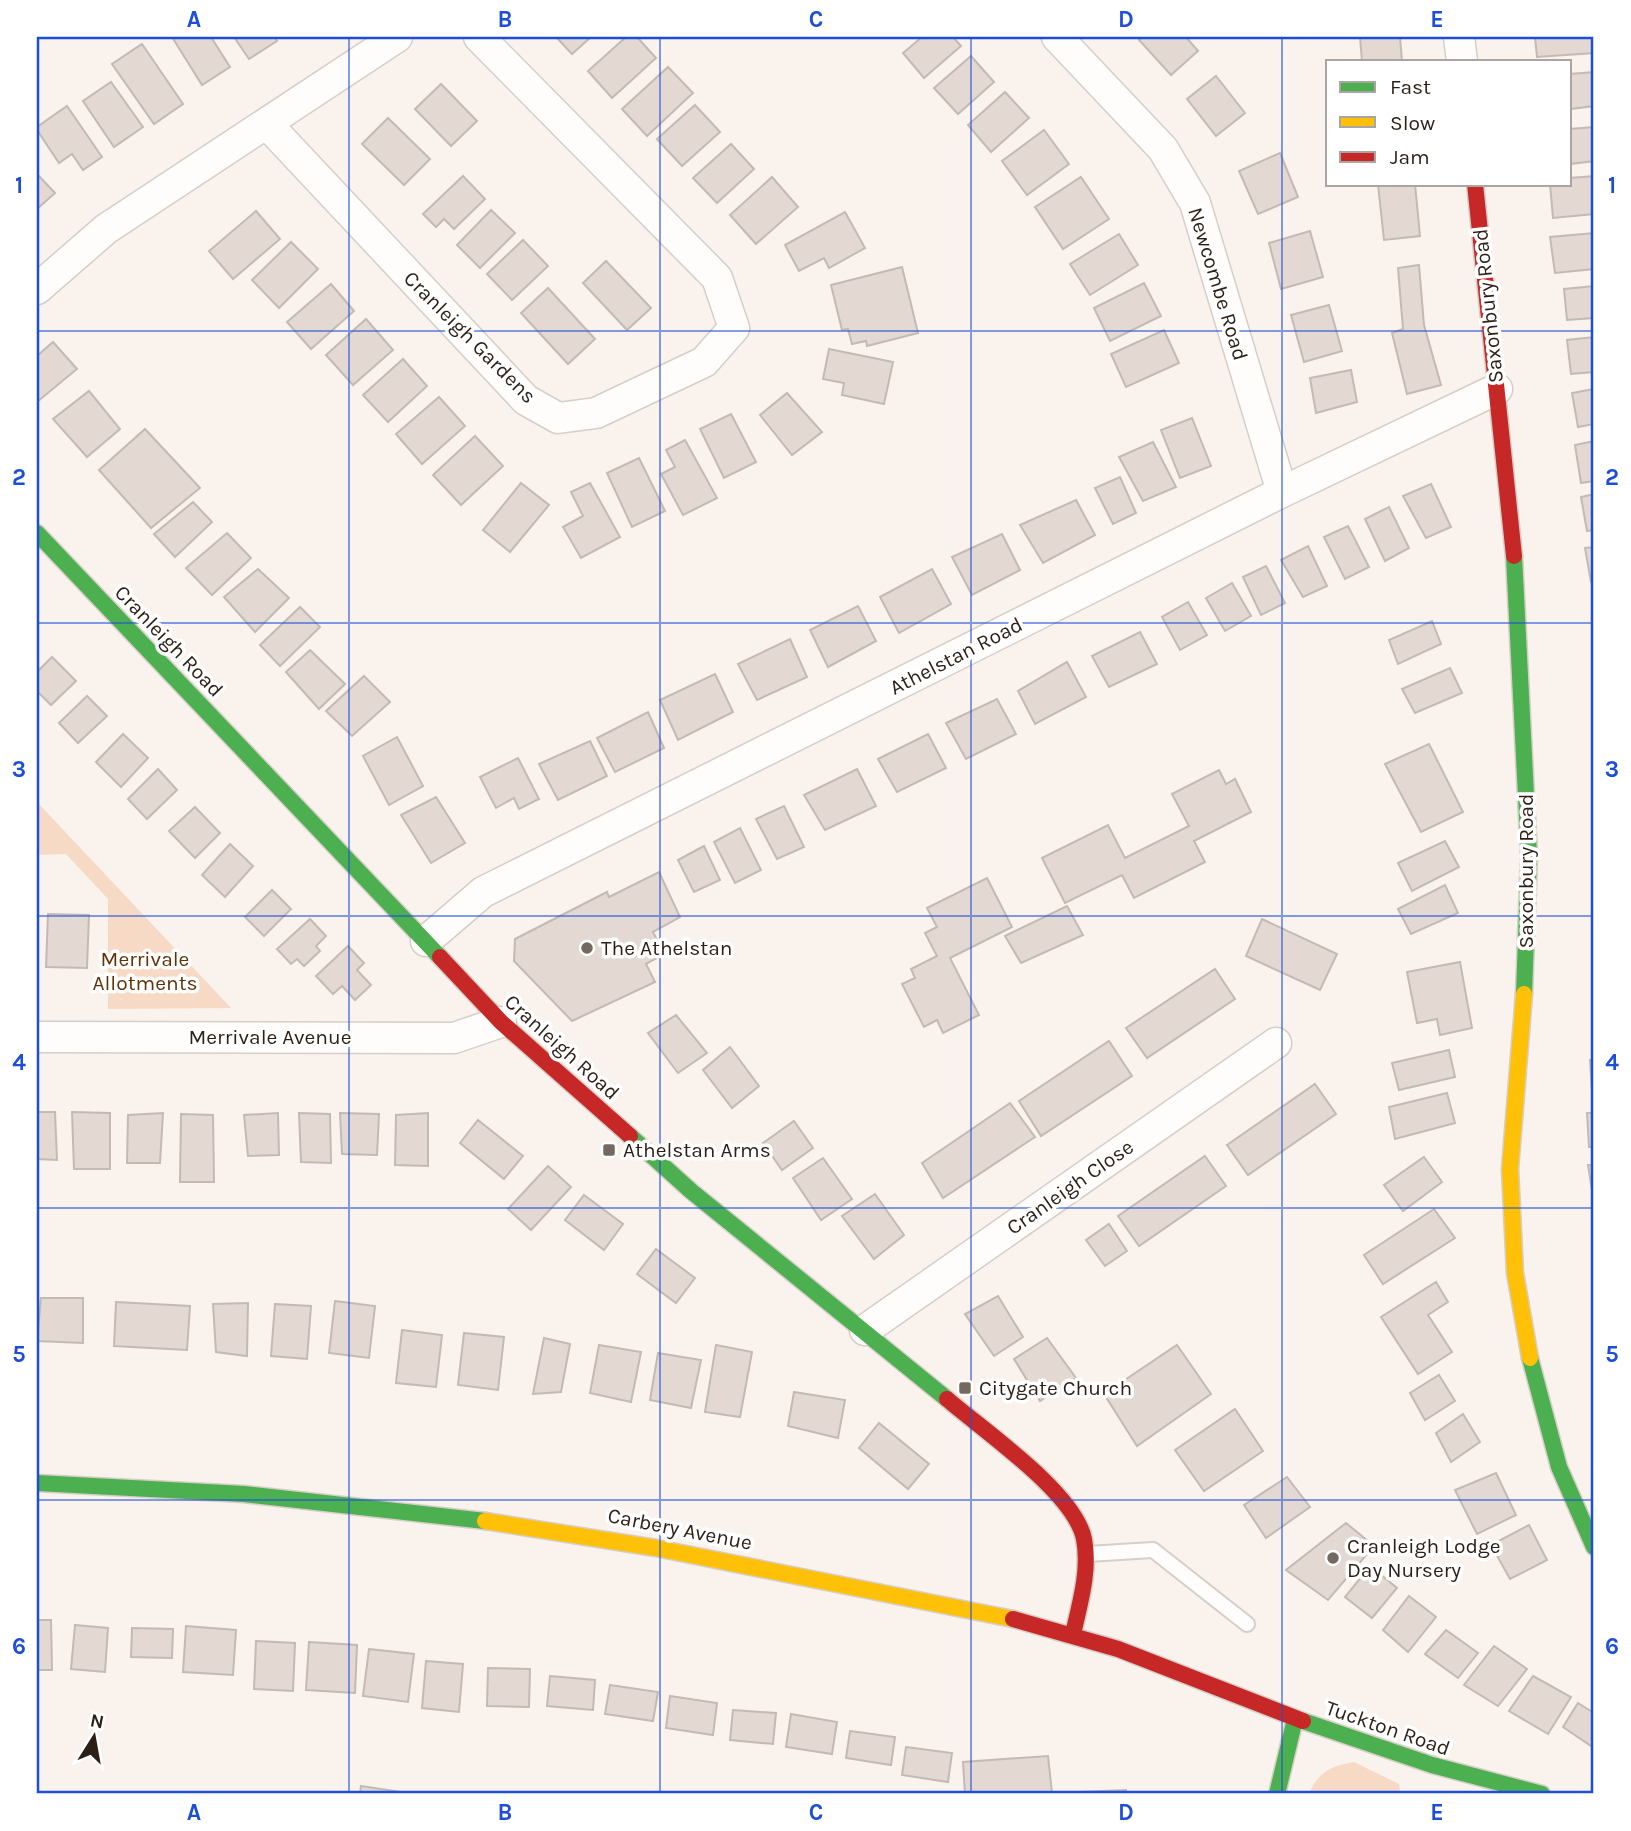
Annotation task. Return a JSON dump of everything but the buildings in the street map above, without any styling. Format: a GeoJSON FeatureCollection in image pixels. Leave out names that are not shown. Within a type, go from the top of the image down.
{"type":"FeatureCollection","features":[{"type":"Feature","properties":{"kind":"street"},"geometry":{"type":"LineString","coordinates":[[37,289],[106,229],[397,37]]}},
{"type":"Feature","properties":{"kind":"street","name":"Cranleigh Gardens"},"geometry":{"type":"LineString","coordinates":[[267,124],[526,400],[558,418],[596,413],[704,362],[734,328],[717,278],[479,37]]}},
{"type":"Feature","properties":{"kind":"street","name":"Newcombe Road"},"geometry":{"type":"LineString","coordinates":[[1057,37],[1163,149],[1195,203],[1282,492]]}},
{"type":"Feature","properties":{"kind":"street"},"geometry":{"type":"LineString","coordinates":[[1459,37],[1462,60]]}},
{"type":"Feature","properties":{"kind":"street","name":"Saxonbury Road"},"geometry":{"type":"LineString","coordinates":[[1475,186],[1516,577],[1529,868],[1525,976],[1510,1170],[1515,1273],[1529,1356],[1559,1466],[1594,1547]]}},
{"type":"Feature","properties":{"kind":"street","name":"Athelstan Road"},"geometry":{"type":"LineString","coordinates":[[426,941],[483,892],[1282,492],[1497,389]]}},
{"type":"Feature","properties":{"kind":"street","name":"Cranleigh Road"},"geometry":{"type":"LineString","coordinates":[[37,533],[501,1022],[691,1191],[865,1330],[1062,1497],[1080,1525],[1085,1554],[1083,1591],[1073,1634]]}},
{"type":"Feature","properties":{"kind":"street","name":"Merrivale Avenue"},"geometry":{"type":"LineString","coordinates":[[37,1037],[454,1038],[501,1022]]}},
{"type":"Feature","properties":{"kind":"street","name":"Cranleigh Close"},"geometry":{"type":"LineString","coordinates":[[865,1330],[1276,1044]]}},
{"type":"Feature","properties":{"kind":"street","name":"Carbery Avenue"},"geometry":{"type":"LineString","coordinates":[[37,1483],[271,1497],[594,1535],[739,1561],[1073,1634],[1296,1719]]}},
{"type":"Feature","properties":{"kind":"street","name":"Tuckton Road"},"geometry":{"type":"LineString","coordinates":[[1277,1794],[1296,1719],[1452,1784],[1542,1794]]}},
{"type":"Feature","properties":{"kind":"lane"},"geometry":{"type":"LineString","coordinates":[[1085,1554],[1153,1550],[1247,1624]]}},
{"type":"Feature","properties":{"kind":"green space","name":"Merrivale Allotments"},"geometry":{"type":"Polygon","coordinates":[[[37,802],[231,1008],[108,1009],[108,899],[66,854],[37,855],[37,802]]]}},
{"type":"Feature","properties":{"kind":"green space"},"geometry":{"type":"Polygon","coordinates":[[[1354,1762],[1399,1784],[1401,1794],[1309,1794],[1326,1771],[1354,1762]]]}},
{"type":"Feature","properties":{"kind":"traffic: fast"},"geometry":{"type":"LineString","coordinates":[[37,533],[440,957]]}},
{"type":"Feature","properties":{"kind":"traffic: fast"},"geometry":{"type":"LineString","coordinates":[[1514,556],[1529,856],[1524,994]]}},
{"type":"Feature","properties":{"kind":"traffic: fast"},"geometry":{"type":"LineString","coordinates":[[630,1136],[691,1191],[947,1399]]}},
{"type":"Feature","properties":{"kind":"traffic: fast"},"geometry":{"type":"LineString","coordinates":[[1530,1358],[1559,1467],[1594,1547]]}},
{"type":"Feature","properties":{"kind":"traffic: fast"},"geometry":{"type":"LineString","coordinates":[[37,1483],[244,1494],[485,1521]]}},
{"type":"Feature","properties":{"kind":"traffic: fast"},"geometry":{"type":"LineString","coordinates":[[1277,1794],[1295,1719]]}},
{"type":"Feature","properties":{"kind":"traffic: fast"},"geometry":{"type":"LineString","coordinates":[[1303,1721],[1432,1765],[1542,1794]]}},
{"type":"Feature","properties":{"kind":"traffic: slow"},"geometry":{"type":"LineString","coordinates":[[1524,994],[1510,1169],[1515,1273],[1530,1358]]}},
{"type":"Feature","properties":{"kind":"traffic: slow"},"geometry":{"type":"LineString","coordinates":[[485,1521],[656,1548],[1013,1619]]}},
{"type":"Feature","properties":{"kind":"traffic: jam"},"geometry":{"type":"LineString","coordinates":[[1475,186],[1514,556]]}},
{"type":"Feature","properties":{"kind":"traffic: jam"},"geometry":{"type":"LineString","coordinates":[[440,957],[501,1022],[630,1136]]}},
{"type":"Feature","properties":{"kind":"traffic: jam"},"geometry":{"type":"LineString","coordinates":[[947,1399],[1026,1464],[1064,1502],[1077,1521],[1084,1539],[1086,1563],[1073,1634]]}},
{"type":"Feature","properties":{"kind":"traffic: jam"},"geometry":{"type":"LineString","coordinates":[[1013,1619],[1118,1649],[1303,1721]]}},
{"type":"Feature","properties":{"kind":"place","name":"The Athelstan"},"geometry":{"type":"Point","coordinates":[587,948]}},
{"type":"Feature","properties":{"kind":"place","name":"Athelstan Arms"},"geometry":{"type":"Point","coordinates":[609,1150]}},
{"type":"Feature","properties":{"kind":"place","name":"Citygate Church"},"geometry":{"type":"Point","coordinates":[965,1388]}},
{"type":"Feature","properties":{"kind":"place","name":"Cranleigh Lodge Day Nursery"},"geometry":{"type":"Point","coordinates":[1333,1558]}}]}
